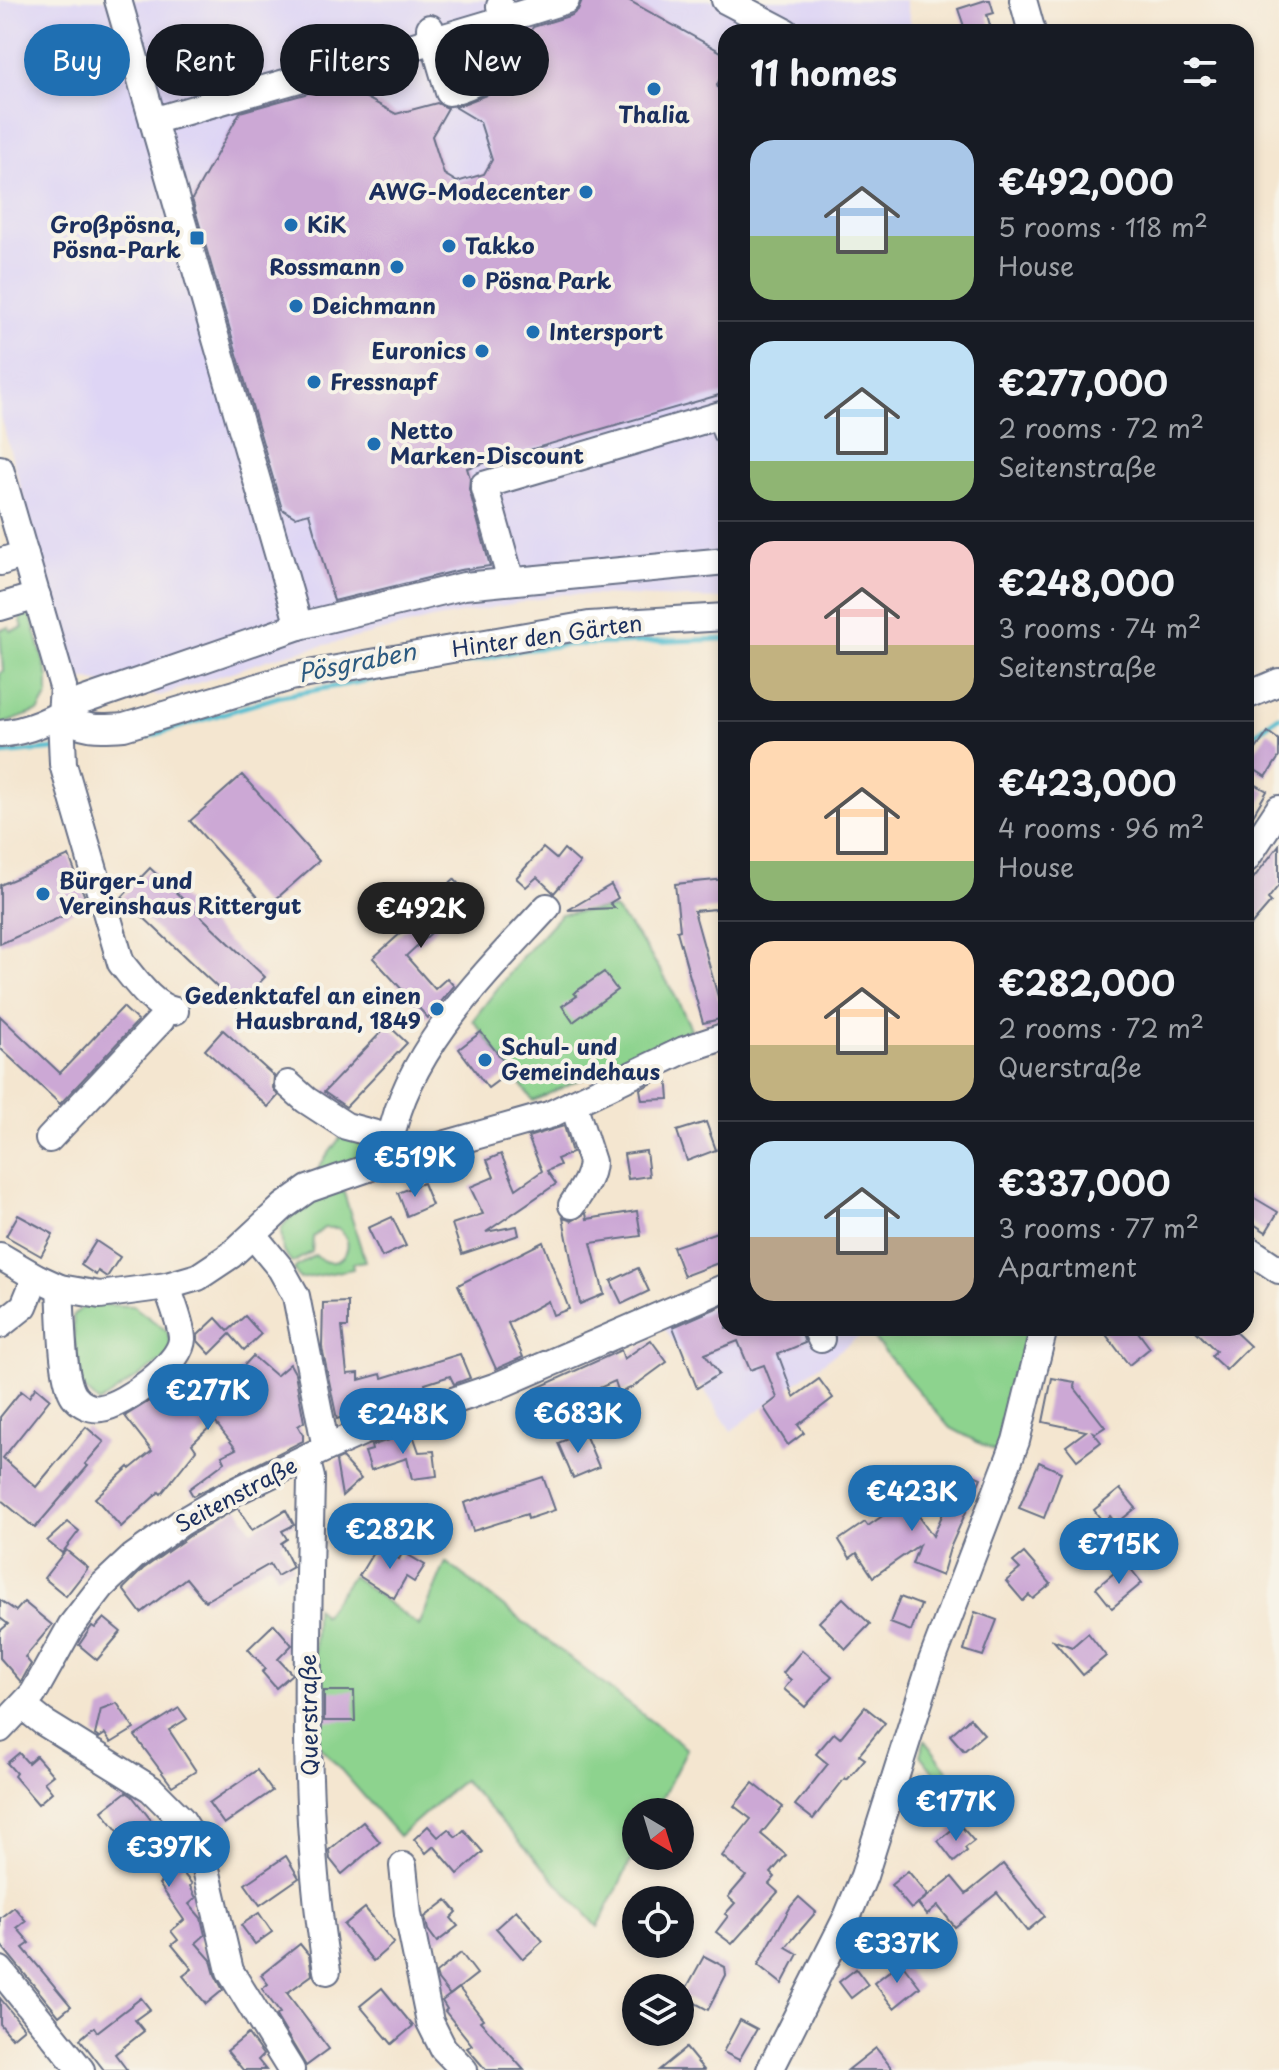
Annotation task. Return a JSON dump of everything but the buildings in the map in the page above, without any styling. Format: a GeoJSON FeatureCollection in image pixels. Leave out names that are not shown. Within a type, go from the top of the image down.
{"type":"FeatureCollection","features":[{"type":"Feature","properties":{"kind":"street"},"geometry":{"type":"LineString","coordinates":[[118,0],[299,626]]}},
{"type":"Feature","properties":{"kind":"street"},"geometry":{"type":"LineString","coordinates":[[153,121],[502,12],[566,0]]}},
{"type":"Feature","properties":{"kind":"street"},"geometry":{"type":"LineString","coordinates":[[725,0],[771,24]]}},
{"type":"Feature","properties":{"kind":"street"},"geometry":{"type":"LineString","coordinates":[[1023,0],[1030,24]]}},
{"type":"Feature","properties":{"kind":"street"},"geometry":{"type":"LineString","coordinates":[[432,34],[449,92],[465,87],[493,72],[501,60],[505,42],[502,12]]}},
{"type":"Feature","properties":{"kind":"street"},"geometry":{"type":"LineString","coordinates":[[511,581],[484,485],[718,416]]}},
{"type":"Feature","properties":{"kind":"street"},"geometry":{"type":"LineString","coordinates":[[1,479],[12,558],[37,596],[63,687],[62,738],[121,963],[143,989],[170,1010],[49,1139]]}},
{"type":"Feature","properties":{"kind":"street"},"geometry":{"type":"LineString","coordinates":[[62,738],[82,701],[299,626],[464,586],[718,562]]}},
{"type":"Feature","properties":{"kind":"street"},"geometry":{"type":"LineString","coordinates":[[0,607],[37,596]]}},
{"type":"Feature","properties":{"kind":"street","name":"Hinter den Gärten"},"geometry":{"type":"LineString","coordinates":[[62,738],[77,726],[124,727],[291,677],[494,652],[589,625],[718,617]]}},
{"type":"Feature","properties":{"kind":"street"},"geometry":{"type":"LineString","coordinates":[[1254,693],[1279,682]]}},
{"type":"Feature","properties":{"kind":"street"},"geometry":{"type":"LineString","coordinates":[[0,734],[17,732],[62,738]]}},
{"type":"Feature","properties":{"kind":"street"},"geometry":{"type":"LineString","coordinates":[[1254,847],[1279,809]]}},
{"type":"Feature","properties":{"kind":"street"},"geometry":{"type":"LineString","coordinates":[[394,1148],[396,1110],[428,1050],[501,957],[547,907]]}},
{"type":"Feature","properties":{"kind":"street"},"geometry":{"type":"LineString","coordinates":[[0,1256],[48,1282],[100,1295],[167,1286],[205,1273],[308,1189],[394,1148],[549,1115],[684,1050],[718,1039]]}},
{"type":"Feature","properties":{"kind":"street"},"geometry":{"type":"LineString","coordinates":[[288,1084],[306,1100],[346,1126],[394,1148]]}},
{"type":"Feature","properties":{"kind":"street"},"geometry":{"type":"LineString","coordinates":[[572,1205],[592,1171],[592,1162],[573,1103]]}},
{"type":"Feature","properties":{"kind":"street","name":"Querstraße"},"geometry":{"type":"LineString","coordinates":[[253,1235],[281,1269],[296,1296],[316,1453],[311,1478],[306,1749],[314,1872],[327,1971]]}},
{"type":"Feature","properties":{"kind":"street"},"geometry":{"type":"LineString","coordinates":[[1254,1253],[1279,1270]]}},
{"type":"Feature","properties":{"kind":"street"},"geometry":{"type":"LineString","coordinates":[[48,1282],[67,1381],[81,1404],[102,1409],[139,1390],[175,1358],[182,1340],[167,1286]]}},
{"type":"Feature","properties":{"kind":"street"},"geometry":{"type":"LineString","coordinates":[[0,1325],[48,1282]]}},
{"type":"Feature","properties":{"kind":"street","name":"Seitenstraße"},"geometry":{"type":"LineString","coordinates":[[0,1729],[24,1707],[83,1608],[116,1571],[182,1522],[226,1496],[362,1432],[497,1386],[718,1290]]}},
{"type":"Feature","properties":{"kind":"street"},"geometry":{"type":"LineString","coordinates":[[770,2070],[848,1915],[864,1876],[932,1661],[1016,1441],[1042,1336]]}},
{"type":"Feature","properties":{"kind":"street"},"geometry":{"type":"LineString","coordinates":[[24,1707],[151,1789],[188,1828],[202,1852],[230,1971],[291,2070]]}},
{"type":"Feature","properties":{"kind":"street"},"geometry":{"type":"LineString","coordinates":[[403,1866],[408,1914],[430,2022],[443,2048],[464,2070]]}},
{"type":"Feature","properties":{"kind":"street"},"geometry":{"type":"LineString","coordinates":[[0,1970],[81,2070]]}},
{"type":"Feature","properties":{"kind":"shaded area"},"geometry":{"type":"Polygon","coordinates":[[[0,0],[905,0],[911,24],[718,24],[718,599],[564,594],[432,619],[276,657],[159,696],[75,677],[0,415],[0,0]]]}},
{"type":"Feature","properties":{"kind":"shaded area"},"geometry":{"type":"Polygon","coordinates":[[[718,1303],[718,1336],[859,1336],[731,1431],[663,1326],[718,1303]]]}},
{"type":"Feature","properties":{"kind":"green space"},"geometry":{"type":"Polygon","coordinates":[[[29,609],[48,677],[48,695],[39,711],[0,725],[0,673],[3,671],[0,630],[23,628],[19,613],[29,609]]]}},
{"type":"Feature","properties":{"kind":"green space"},"geometry":{"type":"Polygon","coordinates":[[[615,909],[648,951],[691,1029],[533,1101],[473,1020],[521,958],[561,914],[615,909]]]}},
{"type":"Feature","properties":{"kind":"green space"},"geometry":{"type":"Polygon","coordinates":[[[343,1134],[378,1145],[378,1151],[322,1170],[318,1168],[343,1134]]]}},
{"type":"Feature","properties":{"kind":"green space"},"geometry":{"type":"Polygon","coordinates":[[[343,1190],[365,1261],[353,1263],[353,1269],[300,1279],[294,1270],[315,1255],[331,1262],[343,1256],[347,1250],[345,1235],[338,1228],[324,1228],[313,1237],[312,1252],[292,1263],[283,1252],[281,1230],[300,1209],[343,1190]]]}},
{"type":"Feature","properties":{"kind":"green space"},"geometry":{"type":"Polygon","coordinates":[[[87,1304],[133,1306],[167,1331],[171,1343],[169,1356],[99,1403],[76,1381],[73,1315],[87,1304]]]}},
{"type":"Feature","properties":{"kind":"green space"},"geometry":{"type":"Polygon","coordinates":[[[871,1336],[1025,1336],[996,1452],[949,1427],[871,1336]]]}},
{"type":"Feature","properties":{"kind":"green space"},"geometry":{"type":"Polygon","coordinates":[[[446,1562],[687,1749],[662,1798],[622,1798],[622,1870],[626,1870],[598,1927],[463,1780],[399,1836],[313,1738],[315,1607],[323,1616],[352,1576],[419,1626],[446,1562]]]}},
{"type":"Feature","properties":{"kind":"green space"},"geometry":{"type":"Polygon","coordinates":[[[925,1740],[963,1791],[953,1797],[920,1755],[925,1740]]]}},
{"type":"Feature","properties":{"kind":"waterway","name":"Pösgraben"},"geometry":{"type":"LineString","coordinates":[[69,748],[130,742],[281,696],[522,650],[564,645],[718,639]]}},
{"type":"Feature","properties":{"kind":"waterway","name":"Pösgraben"},"geometry":{"type":"LineString","coordinates":[[1254,734],[1279,716]]}},
{"type":"Feature","properties":{"kind":"waterway","name":"Pösgraben"},"geometry":{"type":"LineString","coordinates":[[0,754],[55,749]]}},
{"type":"Feature","properties":{"kind":"place","name":"Thalia"},"geometry":{"type":"Point","coordinates":[654,89]}},
{"type":"Feature","properties":{"kind":"place","name":"AWG-Modecenter"},"geometry":{"type":"Point","coordinates":[586,192]}},
{"type":"Feature","properties":{"kind":"place","name":"KiK"},"geometry":{"type":"Point","coordinates":[291,225]}},
{"type":"Feature","properties":{"kind":"place","name":"Großpösna, Pösna-Park"},"geometry":{"type":"Point","coordinates":[197,238]}},
{"type":"Feature","properties":{"kind":"place","name":"Takko"},"geometry":{"type":"Point","coordinates":[449,246]}},
{"type":"Feature","properties":{"kind":"place","name":"Rossmann"},"geometry":{"type":"Point","coordinates":[397,267]}},
{"type":"Feature","properties":{"kind":"place","name":"Pösna Park"},"geometry":{"type":"Point","coordinates":[469,281]}},
{"type":"Feature","properties":{"kind":"place","name":"Deichmann"},"geometry":{"type":"Point","coordinates":[296,306]}},
{"type":"Feature","properties":{"kind":"place","name":"Intersport"},"geometry":{"type":"Point","coordinates":[533,332]}},
{"type":"Feature","properties":{"kind":"place","name":"Euronics"},"geometry":{"type":"Point","coordinates":[482,351]}},
{"type":"Feature","properties":{"kind":"place","name":"Fressnapf"},"geometry":{"type":"Point","coordinates":[314,382]}},
{"type":"Feature","properties":{"kind":"place","name":"Netto Marken-Discount"},"geometry":{"type":"Point","coordinates":[374,444]}},
{"type":"Feature","properties":{"kind":"place","name":"Bürger- und Vereinshaus Rittergut"},"geometry":{"type":"Point","coordinates":[43,894]}},
{"type":"Feature","properties":{"kind":"place","name":"Gedenktafel an einen Hausbrand, 1849"},"geometry":{"type":"Point","coordinates":[437,1009]}},
{"type":"Feature","properties":{"kind":"place","name":"Schul- und Gemeindehaus"},"geometry":{"type":"Point","coordinates":[485,1060]}}]}
